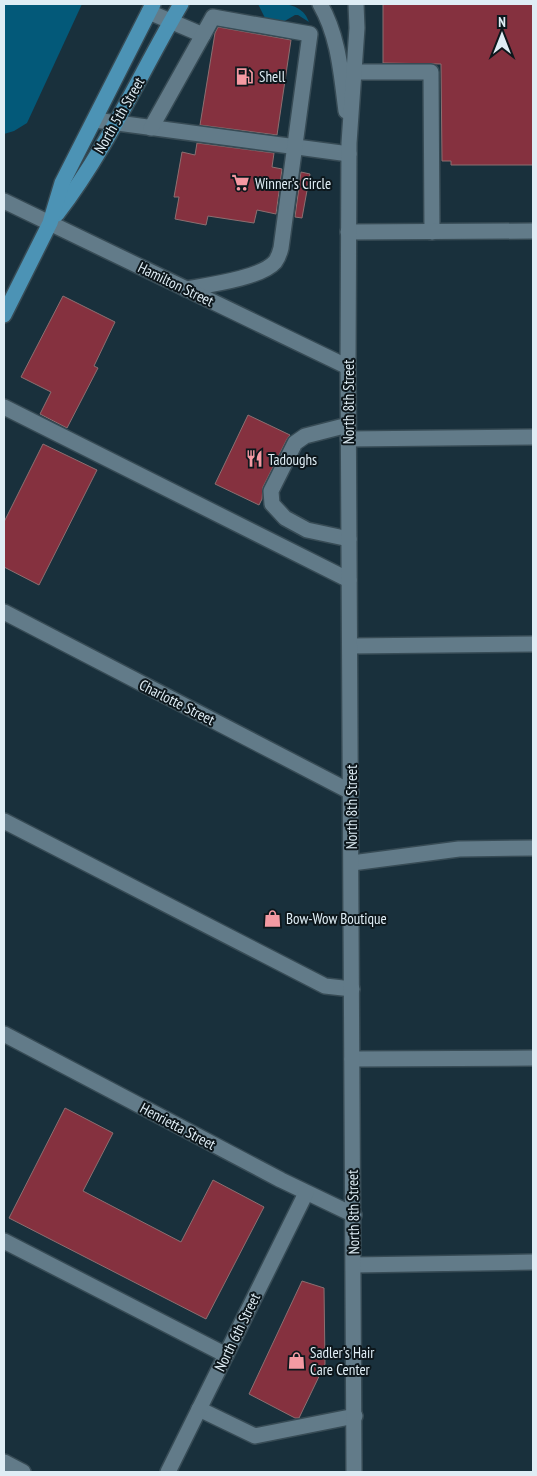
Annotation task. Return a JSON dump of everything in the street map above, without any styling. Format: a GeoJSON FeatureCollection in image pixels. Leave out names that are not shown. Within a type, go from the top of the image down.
{"type":"FeatureCollection","features":[{"type":"Feature","properties":{"kind":"main road","name":"North 5th Street"},"geometry":{"type":"LineString","coordinates":[[50,223],[74,190],[117,122],[181,4]]}},
{"type":"Feature","properties":{"kind":"main road","name":"North 5th Street"},"geometry":{"type":"LineString","coordinates":[[4,315],[50,223],[62,184],[151,8]]}},
{"type":"Feature","properties":{"kind":"street","name":"North 8th Street"},"geometry":{"type":"LineString","coordinates":[[320,4],[330,21],[348,72]]}},
{"type":"Feature","properties":{"kind":"street","name":"North 8th Street"},"geometry":{"type":"LineString","coordinates":[[354,1472],[352,863],[348,432],[348,72],[357,28],[356,4]]}},
{"type":"Feature","properties":{"kind":"street"},"geometry":{"type":"LineString","coordinates":[[151,8],[170,22],[203,35]]}},
{"type":"Feature","properties":{"kind":"street"},"geometry":{"type":"LineString","coordinates":[[151,128],[213,17],[310,34],[296,148],[281,248],[276,261],[265,270],[248,276],[186,289]]}},
{"type":"Feature","properties":{"kind":"street"},"geometry":{"type":"LineString","coordinates":[[348,72],[431,72],[432,232]]}},
{"type":"Feature","properties":{"kind":"street"},"geometry":{"type":"LineString","coordinates":[[95,120],[296,148],[349,149]]}},
{"type":"Feature","properties":{"kind":"street","name":"Hamilton Street"},"geometry":{"type":"LineString","coordinates":[[4,201],[348,367]]}},
{"type":"Feature","properties":{"kind":"street"},"geometry":{"type":"LineString","coordinates":[[348,232],[533,231]]}},
{"type":"Feature","properties":{"kind":"street"},"geometry":{"type":"LineString","coordinates":[[4,407],[350,580]]}},
{"type":"Feature","properties":{"kind":"street"},"geometry":{"type":"LineString","coordinates":[[349,539],[307,530],[285,518],[272,504],[271,491],[295,443],[305,436],[348,432],[533,437]]}},
{"type":"Feature","properties":{"kind":"street","name":"Charlotte Street"},"geometry":{"type":"LineString","coordinates":[[4,612],[351,792]]}},
{"type":"Feature","properties":{"kind":"street"},"geometry":{"type":"LineString","coordinates":[[350,646],[533,644]]}},
{"type":"Feature","properties":{"kind":"street"},"geometry":{"type":"LineString","coordinates":[[4,821],[325,986],[352,989]]}},
{"type":"Feature","properties":{"kind":"street"},"geometry":{"type":"LineString","coordinates":[[352,863],[459,849],[533,848]]}},
{"type":"Feature","properties":{"kind":"street","name":"Henrietta Street"},"geometry":{"type":"LineString","coordinates":[[4,1034],[306,1193],[354,1215]]}},
{"type":"Feature","properties":{"kind":"street"},"geometry":{"type":"LineString","coordinates":[[352,1059],[533,1058]]}},
{"type":"Feature","properties":{"kind":"street","name":"North 6th Street"},"geometry":{"type":"LineString","coordinates":[[168,1472],[306,1193]]}},
{"type":"Feature","properties":{"kind":"street"},"geometry":{"type":"LineString","coordinates":[[4,1242],[226,1356]]}},
{"type":"Feature","properties":{"kind":"street"},"geometry":{"type":"LineString","coordinates":[[354,1265],[533,1262]]}},
{"type":"Feature","properties":{"kind":"street"},"geometry":{"type":"LineString","coordinates":[[200,1409],[255,1436],[355,1416]]}},
{"type":"Feature","properties":{"kind":"street"},"geometry":{"type":"LineString","coordinates":[[4,1462],[23,1472]]}},
{"type":"Feature","properties":{"kind":"shaded area"},"geometry":{"type":"Polygon","coordinates":[[[4,4],[82,4],[27,123],[14,131],[4,134],[4,4]]]}},
{"type":"Feature","properties":{"kind":"shaded area"},"geometry":{"type":"Polygon","coordinates":[[[258,4],[281,4],[295,7],[305,15],[309,22],[298,15],[283,22],[268,21],[258,4]]]}},
{"type":"Feature","properties":{"kind":"building"},"geometry":{"type":"Polygon","coordinates":[[[383,4],[533,4],[533,165],[451,165],[451,161],[442,161],[441,64],[383,63],[383,4]]]}},
{"type":"Feature","properties":{"kind":"building"},"geometry":{"type":"Polygon","coordinates":[[[218,27],[291,40],[277,135],[200,125],[215,33],[218,27]]]}},
{"type":"Feature","properties":{"kind":"building"},"geometry":{"type":"Polygon","coordinates":[[[197,143],[274,153],[272,167],[282,169],[276,214],[257,210],[254,223],[208,216],[206,225],[175,219],[179,197],[174,197],[182,152],[195,155],[197,143]]]}},
{"type":"Feature","properties":{"kind":"building"},"geometry":{"type":"Polygon","coordinates":[[[301,172],[310,174],[302,218],[295,217],[301,172]]]}},
{"type":"Feature","properties":{"kind":"building"},"geometry":{"type":"Polygon","coordinates":[[[63,296],[115,322],[94,366],[98,368],[67,428],[40,414],[51,392],[21,377],[63,296]]]}},
{"type":"Feature","properties":{"kind":"building"},"geometry":{"type":"Polygon","coordinates":[[[248,415],[290,435],[263,487],[262,499],[259,505],[215,484],[248,415]]]}},
{"type":"Feature","properties":{"kind":"building"},"geometry":{"type":"Polygon","coordinates":[[[43,444],[97,470],[39,585],[4,567],[4,522],[43,444]]]}},
{"type":"Feature","properties":{"kind":"building"},"geometry":{"type":"Polygon","coordinates":[[[65,1108],[113,1133],[83,1191],[181,1242],[213,1180],[264,1207],[206,1319],[9,1218],[65,1108]]]}},
{"type":"Feature","properties":{"kind":"building"},"geometry":{"type":"Polygon","coordinates":[[[302,1281],[324,1288],[325,1364],[299,1418],[295,1418],[249,1394],[302,1281]]]}},
{"type":"Feature","properties":{"kind":"place","name":"Shell"},"geometry":{"type":"Point","coordinates":[245,76]}},
{"type":"Feature","properties":{"kind":"place","name":"Winner's Circle"},"geometry":{"type":"Point","coordinates":[241,183]}},
{"type":"Feature","properties":{"kind":"place","name":"Tadoughs"},"geometry":{"type":"Point","coordinates":[254,459]}},
{"type":"Feature","properties":{"kind":"place","name":"Bow-Wow Boutique"},"geometry":{"type":"Point","coordinates":[272,918]}},
{"type":"Feature","properties":{"kind":"place","name":"Sadler's Hair Care Center"},"geometry":{"type":"Point","coordinates":[296,1361]}}]}
